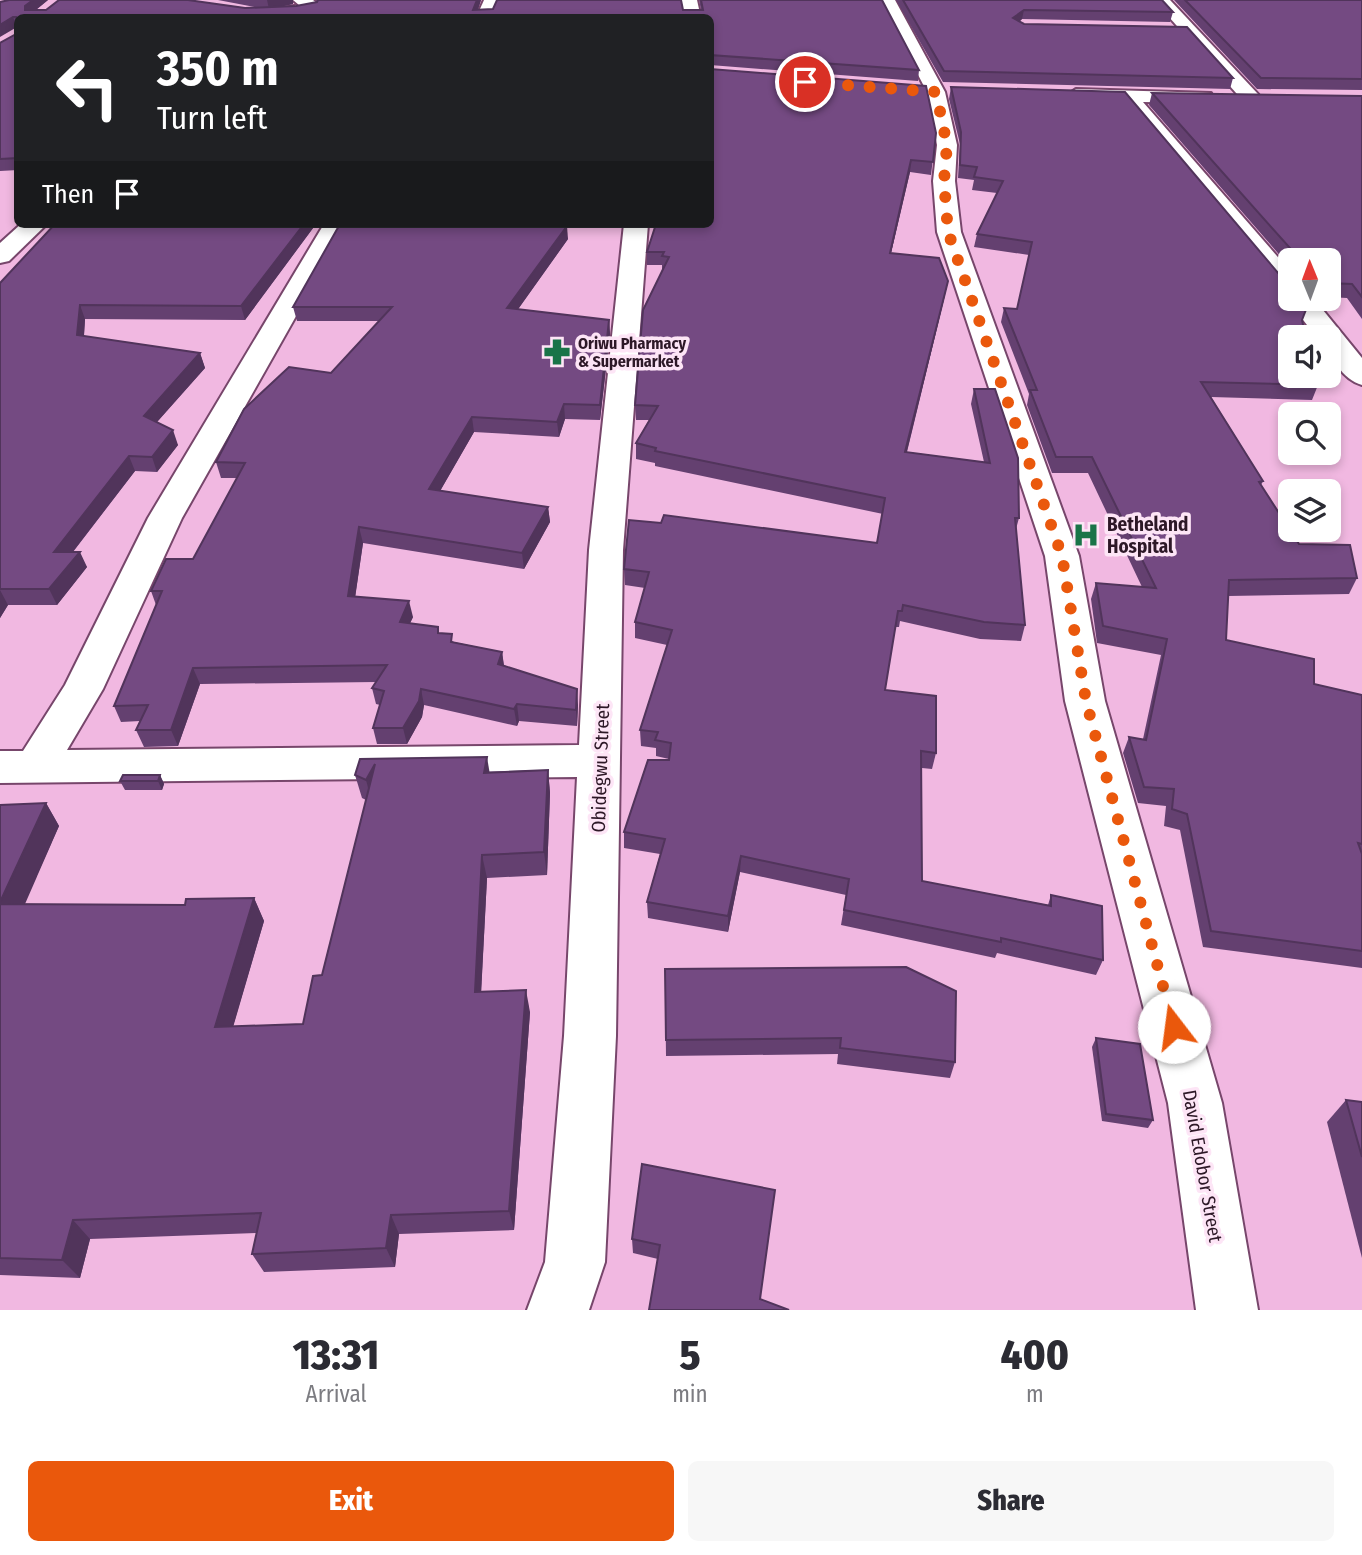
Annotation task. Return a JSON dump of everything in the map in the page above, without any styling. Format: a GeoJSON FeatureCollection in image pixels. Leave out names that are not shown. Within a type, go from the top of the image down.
{"type":"FeatureCollection","features":[{"type":"Feature","properties":{"kind":"street"},"geometry":{"type":"LineString","coordinates":[[273,14],[313,6],[301,0]]}},
{"type":"Feature","properties":{"kind":"street","name":"David Edobor Street"},"geometry":{"type":"LineString","coordinates":[[887,0],[931,91],[947,145],[944,181],[948,232],[1062,556],[1086,701],[1195,1103],[1227,1310]]}},
{"type":"Feature","properties":{"kind":"street"},"geometry":{"type":"LineString","coordinates":[[1060,95],[1258,98],[1163,0]]}},
{"type":"Feature","properties":{"kind":"street"},"geometry":{"type":"LineString","coordinates":[[1164,29],[1190,30]]}},
{"type":"Feature","properties":{"kind":"street"},"geometry":{"type":"LineString","coordinates":[[1129,97],[1278,272]]}},
{"type":"Feature","properties":{"kind":"street"},"geometry":{"type":"LineString","coordinates":[[0,256],[31,228]]}},
{"type":"Feature","properties":{"kind":"street"},"geometry":{"type":"LineString","coordinates":[[18,767],[83,689],[165,518],[334,228]]}},
{"type":"Feature","properties":{"kind":"street","name":"Obidegwu Street"},"geometry":{"type":"LineString","coordinates":[[558,1310],[575,1262],[590,1036],[606,550],[636,228]]}},
{"type":"Feature","properties":{"kind":"street"},"geometry":{"type":"LineString","coordinates":[[1310,312],[1362,376]]}},
{"type":"Feature","properties":{"kind":"street"},"geometry":{"type":"LineString","coordinates":[[18,767],[601,761]]}},
{"type":"Feature","properties":{"kind":"building"},"geometry":{"type":"Polygon","coordinates":[[[33,0],[25,6],[25,10],[46,10],[59,0],[188,0],[245,8],[296,6],[318,0],[477,0],[473,10],[493,9],[497,0],[681,0],[683,10],[703,10],[701,0],[882,0],[919,70],[714,55],[714,14],[14,14],[14,17],[0,25],[0,2],[33,0]]]}},
{"type":"Feature","properties":{"kind":"building"},"geometry":{"type":"Polygon","coordinates":[[[903,0],[1162,0],[1173,12],[1024,10],[1013,18],[1024,24],[1187,27],[1233,78],[944,71],[903,0]]]}},
{"type":"Feature","properties":{"kind":"building"},"geometry":{"type":"Polygon","coordinates":[[[1185,0],[1362,0],[1362,79],[1261,78],[1185,0]]]}},
{"type":"Feature","properties":{"kind":"building"},"geometry":{"type":"Polygon","coordinates":[[[14,35],[14,158],[0,159],[0,43],[14,35]]]}},
{"type":"Feature","properties":{"kind":"building"},"geometry":{"type":"Polygon","coordinates":[[[714,69],[926,86],[936,133],[933,162],[911,160],[890,253],[939,258],[948,281],[905,452],[990,463],[974,389],[995,389],[1018,458],[1019,518],[1015,518],[1025,625],[984,622],[903,605],[902,611],[898,611],[885,690],[936,696],[936,753],[921,751],[922,881],[1051,906],[1051,895],[1102,906],[1103,960],[1001,938],[1001,942],[844,910],[849,879],[741,856],[728,916],[647,902],[665,839],[624,832],[648,760],[669,760],[671,743],[655,740],[658,732],[640,730],[672,630],[635,622],[649,572],[624,569],[629,520],[661,523],[664,515],[877,543],[885,498],[655,451],[656,448],[636,443],[658,406],[635,405],[643,310],[669,257],[662,256],[664,252],[647,252],[655,228],[714,228],[714,69]]]}},
{"type":"Feature","properties":{"kind":"building"},"geometry":{"type":"Polygon","coordinates":[[[951,87],[1125,92],[1278,273],[1278,312],[1305,312],[1303,325],[1278,325],[1278,384],[1201,382],[1263,481],[1259,482],[1278,511],[1278,542],[1350,545],[1357,578],[1229,580],[1226,640],[1314,659],[1314,684],[1362,695],[1362,844],[1358,843],[1362,854],[1362,951],[1211,931],[1187,814],[1172,809],[1174,789],[1144,787],[1129,737],[1146,740],[1167,639],[1103,626],[1096,583],[1156,588],[1092,457],[1056,457],[1030,390],[1037,390],[1004,308],[1017,309],[1032,242],[977,234],[1003,181],[974,177],[977,167],[960,165],[961,132],[951,87]]]}},
{"type":"Feature","properties":{"kind":"building"},"geometry":{"type":"Polygon","coordinates":[[[1152,93],[1362,96],[1362,297],[1352,284],[1341,284],[1341,248],[1290,248],[1152,93]]]}},
{"type":"Feature","properties":{"kind":"building"},"geometry":{"type":"Polygon","coordinates":[[[51,228],[301,228],[241,306],[80,305],[77,335],[200,353],[144,416],[173,430],[152,457],[129,456],[54,552],[80,552],[49,589],[0,589],[0,283],[51,228]]]}},
{"type":"Feature","properties":{"kind":"building"},"geometry":{"type":"Polygon","coordinates":[[[338,228],[566,228],[507,308],[609,320],[600,405],[564,404],[557,422],[472,417],[429,489],[548,507],[522,553],[359,527],[348,596],[409,601],[400,622],[438,627],[438,633],[452,634],[451,642],[502,652],[498,664],[577,689],[576,710],[517,704],[514,709],[421,689],[419,701],[403,728],[373,728],[384,691],[372,688],[387,665],[193,668],[171,730],[136,730],[148,705],[114,706],[162,591],[151,591],[166,559],[193,559],[245,463],[216,462],[244,409],[289,367],[331,373],[392,307],[293,307],[338,228]]]}},
{"type":"Feature","properties":{"kind":"building"},"geometry":{"type":"Polygon","coordinates":[[[487,757],[484,773],[548,770],[544,852],[482,855],[475,992],[526,990],[509,1211],[391,1215],[386,1248],[252,1254],[261,1213],[73,1220],[62,1260],[0,1258],[0,904],[185,905],[186,899],[254,898],[215,1027],[303,1024],[313,976],[322,975],[375,764],[366,780],[355,775],[360,759],[487,757]]]}},
{"type":"Feature","properties":{"kind":"building"},"geometry":{"type":"Polygon","coordinates":[[[123,775],[160,775],[158,781],[120,781],[123,775]]]}},
{"type":"Feature","properties":{"kind":"building"},"geometry":{"type":"Polygon","coordinates":[[[46,803],[0,902],[0,805],[46,803]]]}},
{"type":"Feature","properties":{"kind":"building"},"geometry":{"type":"Polygon","coordinates":[[[906,967],[956,991],[955,1062],[840,1048],[841,1038],[666,1040],[665,969],[906,967]]]}},
{"type":"Feature","properties":{"kind":"building"},"geometry":{"type":"Polygon","coordinates":[[[1096,1038],[1140,1044],[1153,1120],[1106,1114],[1096,1038]]]}},
{"type":"Feature","properties":{"kind":"building"},"geometry":{"type":"Polygon","coordinates":[[[1346,1100],[1362,1102],[1362,1157],[1346,1100]]]}},
{"type":"Feature","properties":{"kind":"building"},"geometry":{"type":"Polygon","coordinates":[[[642,1164],[775,1190],[760,1299],[789,1310],[649,1310],[660,1245],[632,1239],[642,1164]]]}},
{"type":"Feature","properties":{"kind":"place","name":"Oriwu Pharmacy & Supermarket"},"geometry":{"type":"Point","coordinates":[557,352]}},
{"type":"Feature","properties":{"kind":"place","name":"Betheland Hospital"},"geometry":{"type":"Point","coordinates":[1086,535]}},
{"type":"Feature","properties":{"kind":"route"},"geometry":{"type":"LineString","coordinates":[[805,82],[936,92],[947,145],[944,181],[948,232],[1062,556],[1086,701],[1174,1027]]}}]}
